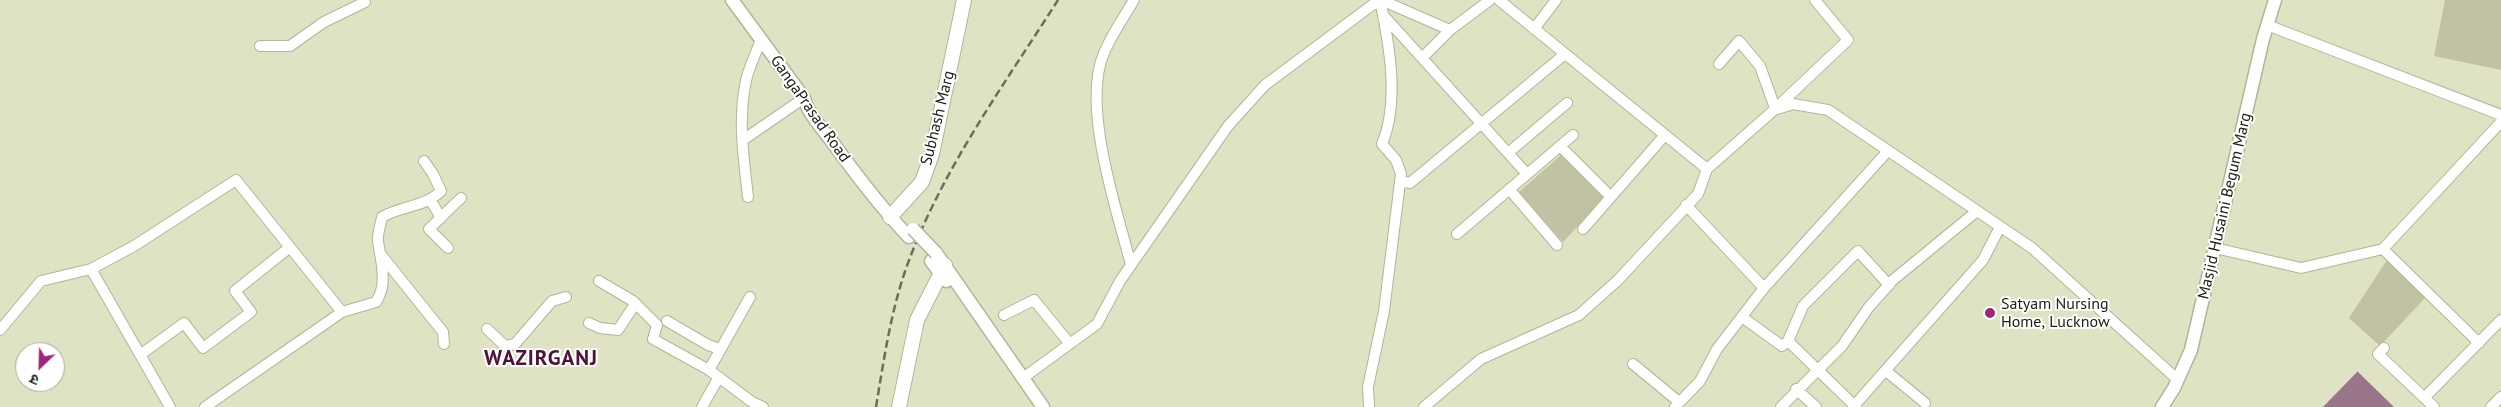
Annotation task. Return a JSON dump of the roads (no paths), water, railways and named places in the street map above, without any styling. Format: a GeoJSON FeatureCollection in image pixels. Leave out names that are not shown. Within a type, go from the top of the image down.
{"type":"FeatureCollection","features":[{"type":"Feature","properties":{"kind":"main road","name":"Subhash Marg"},"geometry":{"type":"LineString","coordinates":[[892,214],[922,182],[932,154],[964,0]]}},
{"type":"Feature","properties":{"kind":"main road"},"geometry":{"type":"LineString","coordinates":[[899,407],[917,320],[943,270]]}},
{"type":"Feature","properties":{"kind":"street"},"geometry":{"type":"LineString","coordinates":[[260,46],[290,46],[324,22],[365,2],[364,0]]}},
{"type":"Feature","properties":{"kind":"street","name":"GangaPrasad Road"},"geometry":{"type":"LineString","coordinates":[[732,0],[804,98],[806,106],[892,214]]}},
{"type":"Feature","properties":{"kind":"street"},"geometry":{"type":"LineString","coordinates":[[1131,265],[1103,158],[1096,94],[1103,54],[1134,0]]}},
{"type":"Feature","properties":{"kind":"street"},"geometry":{"type":"LineString","coordinates":[[1023,378],[1097,324],[1131,265],[1228,126],[1265,85],[1380,0]]}},
{"type":"Feature","properties":{"kind":"street"},"geometry":{"type":"LineString","coordinates":[[1370,407],[1368,387],[1384,312],[1400,181],[1396,160],[1382,144],[1388,129],[1390,46],[1380,0]]}},
{"type":"Feature","properties":{"kind":"street"},"geometry":{"type":"LineString","coordinates":[[1380,0],[1450,30]]}},
{"type":"Feature","properties":{"kind":"street"},"geometry":{"type":"LineString","coordinates":[[1422,58],[1450,30],[1490,0]]}},
{"type":"Feature","properties":{"kind":"street"},"geometry":{"type":"LineString","coordinates":[[1499,0],[1707,169]]}},
{"type":"Feature","properties":{"kind":"street"},"geometry":{"type":"LineString","coordinates":[[1534,29],[1556,0]]}},
{"type":"Feature","properties":{"kind":"street"},"geometry":{"type":"LineString","coordinates":[[1424,407],[1481,359],[1579,314],[1618,280],[1698,194],[1707,169],[1848,40],[1815,0]]}},
{"type":"Feature","properties":{"kind":"street","name":"Masjid Husaini Begum Marg"},"geometry":{"type":"LineString","coordinates":[[2162,407],[2178,380],[2191,350],[2267,25],[2275,0]]}},
{"type":"Feature","properties":{"kind":"street"},"geometry":{"type":"LineString","coordinates":[[1383,15],[1527,174]]}},
{"type":"Feature","properties":{"kind":"street"},"geometry":{"type":"LineString","coordinates":[[2267,25],[2501,115]]}},
{"type":"Feature","properties":{"kind":"street"},"geometry":{"type":"LineString","coordinates":[[748,197],[742,140],[745,84],[762,39]]}},
{"type":"Feature","properties":{"kind":"street"},"geometry":{"type":"LineString","coordinates":[[1719,64],[1739,41],[1760,66],[1774,109]]}},
{"type":"Feature","properties":{"kind":"street"},"geometry":{"type":"LineString","coordinates":[[1400,181],[1410,183],[1565,54]]}},
{"type":"Feature","properties":{"kind":"street"},"geometry":{"type":"LineString","coordinates":[[742,140],[804,98]]}},
{"type":"Feature","properties":{"kind":"street"},"geometry":{"type":"LineString","coordinates":[[1508,153],[1567,103]]}},
{"type":"Feature","properties":{"kind":"street"},"geometry":{"type":"LineString","coordinates":[[1774,109],[1793,104],[1828,110],[1887,152],[2032,248],[2178,380]]}},
{"type":"Feature","properties":{"kind":"street"},"geometry":{"type":"LineString","coordinates":[[2216,248],[2301,268],[2383,249],[2501,122]]}},
{"type":"Feature","properties":{"kind":"street"},"geometry":{"type":"LineString","coordinates":[[1457,234],[1573,135]]}},
{"type":"Feature","properties":{"kind":"street"},"geometry":{"type":"LineString","coordinates":[[1583,229],[1665,135]]}},
{"type":"Feature","properties":{"kind":"street"},"geometry":{"type":"LineString","coordinates":[[1560,146],[1611,197]]}},
{"type":"Feature","properties":{"kind":"street"},"geometry":{"type":"LineString","coordinates":[[1633,364],[1677,405],[1700,381],[1717,350],[1764,288],[1887,152]]}},
{"type":"Feature","properties":{"kind":"street"},"geometry":{"type":"LineString","coordinates":[[205,407],[342,312],[376,302],[382,292],[382,256],[378,239],[382,217],[394,210],[431,201],[441,191],[424,161]]}},
{"type":"Feature","properties":{"kind":"street"},"geometry":{"type":"LineString","coordinates":[[0,330],[41,281],[90,269],[134,246],[236,180],[342,312]]}},
{"type":"Feature","properties":{"kind":"street"},"geometry":{"type":"LineString","coordinates":[[1509,189],[1557,245]]}},
{"type":"Feature","properties":{"kind":"street"},"geometry":{"type":"LineString","coordinates":[[448,248],[429,229],[461,198]]}},
{"type":"Feature","properties":{"kind":"street"},"geometry":{"type":"LineString","coordinates":[[431,201],[441,218]]}},
{"type":"Feature","properties":{"kind":"street"},"geometry":{"type":"LineString","coordinates":[[1686,205],[1764,288]]}},
{"type":"Feature","properties":{"kind":"street"},"geometry":{"type":"LineString","coordinates":[[1780,407],[1816,369],[1842,346],[1869,307],[1889,285],[1977,211]]}},
{"type":"Feature","properties":{"kind":"street"},"geometry":{"type":"LineString","coordinates":[[892,214],[933,257],[1043,407]]}},
{"type":"Feature","properties":{"kind":"street"},"geometry":{"type":"LineString","coordinates":[[1788,341],[1854,406],[1983,260],[2000,227]]}},
{"type":"Feature","properties":{"kind":"street"},"geometry":{"type":"LineString","coordinates":[[140,355],[184,323],[202,348],[251,312],[235,291],[290,247]]}},
{"type":"Feature","properties":{"kind":"street"},"geometry":{"type":"LineString","coordinates":[[2383,249],[2479,343]]}},
{"type":"Feature","properties":{"kind":"street"},"geometry":{"type":"LineString","coordinates":[[1742,317],[1782,346],[1788,341],[1803,306],[1858,251],[1889,285]]}},
{"type":"Feature","properties":{"kind":"street"},"geometry":{"type":"LineString","coordinates":[[382,256],[443,332],[444,344]]}},
{"type":"Feature","properties":{"kind":"street"},"geometry":{"type":"LineString","coordinates":[[90,269],[170,407]]}},
{"type":"Feature","properties":{"kind":"street"},"geometry":{"type":"LineString","coordinates":[[943,270],[1032,407]]}},
{"type":"Feature","properties":{"kind":"street"},"geometry":{"type":"LineString","coordinates":[[599,280],[635,304],[657,325],[654,339],[709,370],[752,402],[763,407]]}},
{"type":"Feature","properties":{"kind":"street"},"geometry":{"type":"LineString","coordinates":[[487,329],[506,346],[515,344],[552,300],[566,297]]}},
{"type":"Feature","properties":{"kind":"street"},"geometry":{"type":"LineString","coordinates":[[709,370],[750,297]]}},
{"type":"Feature","properties":{"kind":"street"},"geometry":{"type":"LineString","coordinates":[[1004,315],[1034,300],[1070,344]]}},
{"type":"Feature","properties":{"kind":"street"},"geometry":{"type":"LineString","coordinates":[[589,323],[600,328],[618,330],[635,304]]}},
{"type":"Feature","properties":{"kind":"street"},"geometry":{"type":"LineString","coordinates":[[2424,398],[2501,320]]}},
{"type":"Feature","properties":{"kind":"street"},"geometry":{"type":"LineString","coordinates":[[667,321],[708,345],[720,349]]}},
{"type":"Feature","properties":{"kind":"street"},"geometry":{"type":"LineString","coordinates":[[2384,348],[2378,354],[2434,407]]}},
{"type":"Feature","properties":{"kind":"street"},"geometry":{"type":"LineString","coordinates":[[1886,371],[1925,403]]}},
{"type":"Feature","properties":{"kind":"street"},"geometry":{"type":"LineString","coordinates":[[702,407],[719,377]]}},
{"type":"Feature","properties":{"kind":"street"},"geometry":{"type":"LineString","coordinates":[[1796,390],[1816,407]]}},
{"type":"Feature","properties":{"kind":"street"},"geometry":{"type":"LineString","coordinates":[[2492,407],[2501,397]]}},
{"type":"Feature","properties":{"kind":"railway"},"geometry":{"type":"LineString","coordinates":[[876,407],[897,298],[922,228],[957,160],[976,128],[1058,0]]}},
{"type":"Feature","properties":{"kind":"place","name":"Satyam Nursing Home, Lucknow"},"geometry":{"type":"Point","coordinates":[1990,313]}},
{"type":"Feature","properties":{"kind":"district","name":"WAZIRGANJ"},"geometry":{"type":"Point","coordinates":[541,359]}}]}
